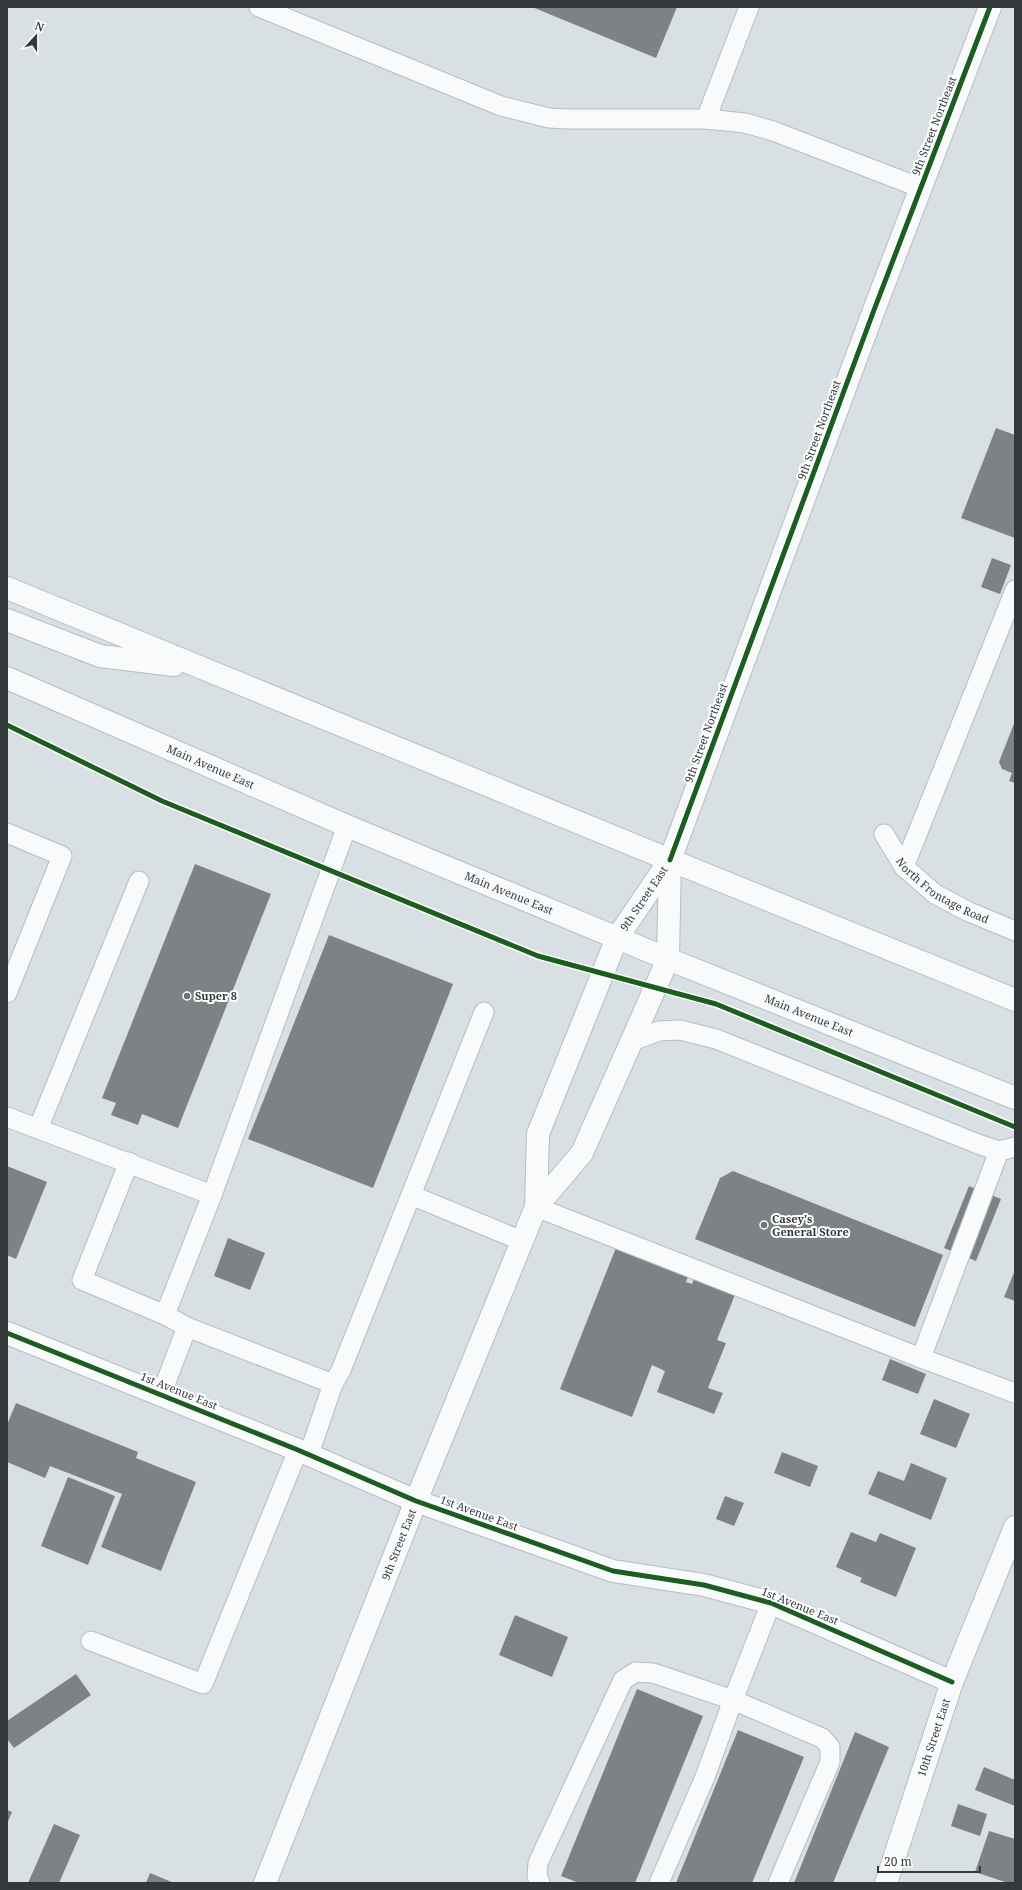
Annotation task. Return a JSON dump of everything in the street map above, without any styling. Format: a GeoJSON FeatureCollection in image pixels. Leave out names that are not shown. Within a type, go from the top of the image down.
{"type":"FeatureCollection","features":[{"type":"Feature","properties":{"kind":"main road","name":"9th Street Northeast"},"geometry":{"type":"LineString","coordinates":[[670,860],[990,7]]}},
{"type":"Feature","properties":{"kind":"main road"},"geometry":{"type":"LineString","coordinates":[[7,588],[1015,1000]]}},
{"type":"Feature","properties":{"kind":"main road"},"geometry":{"type":"LineString","coordinates":[[7,620],[100,656],[201,668]]}},
{"type":"Feature","properties":{"kind":"main road","name":"Main Avenue East"},"geometry":{"type":"LineString","coordinates":[[7,678],[347,826],[617,938],[1015,1098]]}},
{"type":"Feature","properties":{"kind":"main road","name":"9th Street East"},"geometry":{"type":"LineString","coordinates":[[536,1207],[538,1134],[617,938],[670,860]]}},
{"type":"Feature","properties":{"kind":"main road","name":"9th Street East"},"geometry":{"type":"LineString","coordinates":[[265,1883],[416,1501],[536,1207],[582,1153],[668,958],[670,860]]}},
{"type":"Feature","properties":{"kind":"main road","name":"1st Avenue East"},"geometry":{"type":"LineString","coordinates":[[7,1333],[303,1452],[416,1501],[614,1571],[704,1585],[771,1603],[952,1682]]}},
{"type":"Feature","properties":{"kind":"main road","name":"10th Street East"},"geometry":{"type":"LineString","coordinates":[[886,1883],[952,1682],[1015,1527]]}},
{"type":"Feature","properties":{"kind":"lane"},"geometry":{"type":"LineString","coordinates":[[259,7],[501,106],[522,112],[549,118],[568,119],[706,119],[745,123],[773,131],[921,188]]}},
{"type":"Feature","properties":{"kind":"lane"},"geometry":{"type":"LineString","coordinates":[[706,119],[750,7]]}},
{"type":"Feature","properties":{"kind":"lane"},"geometry":{"type":"LineString","coordinates":[[904,867],[1015,590]]}},
{"type":"Feature","properties":{"kind":"lane"},"geometry":{"type":"LineString","coordinates":[[165,1315],[212,1195],[347,826]]}},
{"type":"Feature","properties":{"kind":"lane"},"geometry":{"type":"LineString","coordinates":[[7,833],[62,856],[7,993]]}},
{"type":"Feature","properties":{"kind":"lane","name":"North Frontage Road"},"geometry":{"type":"LineString","coordinates":[[884,834],[904,867],[935,894],[967,911],[1015,931]]}},
{"type":"Feature","properties":{"kind":"lane"},"geometry":{"type":"LineString","coordinates":[[38,1129],[139,881]]}},
{"type":"Feature","properties":{"kind":"lane"},"geometry":{"type":"LineString","coordinates":[[91,1641],[203,1684],[303,1452],[333,1384],[341,1370],[484,1012]]}},
{"type":"Feature","properties":{"kind":"lane"},"geometry":{"type":"LineString","coordinates":[[632,1041],[659,1031],[680,1030],[716,1039],[978,1144],[1007,1149],[921,1358]]}},
{"type":"Feature","properties":{"kind":"lane"},"geometry":{"type":"LineString","coordinates":[[7,1117],[212,1195]]}},
{"type":"Feature","properties":{"kind":"lane"},"geometry":{"type":"LineString","coordinates":[[128,1162],[82,1280],[165,1315],[187,1327],[333,1384]]}},
{"type":"Feature","properties":{"kind":"lane"},"geometry":{"type":"LineString","coordinates":[[411,1196],[522,1241]]}},
{"type":"Feature","properties":{"kind":"lane"},"geometry":{"type":"LineString","coordinates":[[536,1207],[921,1358],[1015,1393]]}},
{"type":"Feature","properties":{"kind":"lane"},"geometry":{"type":"LineString","coordinates":[[161,1395],[187,1327]]}},
{"type":"Feature","properties":{"kind":"lane"},"geometry":{"type":"LineString","coordinates":[[659,1883],[705,1778],[733,1700],[771,1603]]}},
{"type":"Feature","properties":{"kind":"lane"},"geometry":{"type":"LineString","coordinates":[[540,1883],[537,1876],[538,1863],[623,1680],[636,1672],[653,1672],[733,1700],[822,1738],[830,1747],[830,1762],[778,1883]]}},
{"type":"Feature","properties":{"kind":"building"},"geometry":{"type":"Polygon","coordinates":[[[532,7],[677,7],[656,58],[532,7]]]}},
{"type":"Feature","properties":{"kind":"building"},"geometry":{"type":"Polygon","coordinates":[[[996,428],[1015,435],[1015,538],[961,518],[996,428]]]}},
{"type":"Feature","properties":{"kind":"building"},"geometry":{"type":"Polygon","coordinates":[[[992,558],[1011,565],[1000,594],[981,587],[992,558]]]}},
{"type":"Feature","properties":{"kind":"building"},"geometry":{"type":"Polygon","coordinates":[[[1015,721],[1015,783],[1009,781],[1012,773],[1002,769],[999,762],[1015,721]]]}},
{"type":"Feature","properties":{"kind":"building","name":"Super 8"},"geometry":{"type":"Polygon","coordinates":[[[195,864],[271,894],[178,1128],[142,1114],[138,1125],[111,1115],[116,1103],[102,1098],[195,864]]]}},
{"type":"Feature","properties":{"kind":"building"},"geometry":{"type":"Polygon","coordinates":[[[329,935],[453,984],[373,1188],[248,1139],[329,935]]]}},
{"type":"Feature","properties":{"kind":"building"},"geometry":{"type":"Polygon","coordinates":[[[7,1166],[47,1182],[16,1259],[7,1255],[7,1166]]]}},
{"type":"Feature","properties":{"kind":"building"},"geometry":{"type":"Polygon","coordinates":[[[733,1171],[943,1255],[915,1327],[695,1239],[720,1178],[733,1171]]]}},
{"type":"Feature","properties":{"kind":"building"},"geometry":{"type":"Polygon","coordinates":[[[969,1186],[1001,1199],[976,1261],[944,1248],[969,1186]]]}},
{"type":"Feature","properties":{"kind":"building"},"geometry":{"type":"Polygon","coordinates":[[[228,1238],[265,1253],[250,1290],[214,1276],[228,1238]]]}},
{"type":"Feature","properties":{"kind":"building"},"geometry":{"type":"Polygon","coordinates":[[[619,1240],[691,1269],[686,1282],[692,1284],[695,1276],[736,1292],[717,1340],[726,1343],[708,1388],[723,1393],[714,1414],[657,1392],[665,1371],[652,1365],[632,1417],[560,1389],[619,1240]]]}},
{"type":"Feature","properties":{"kind":"building"},"geometry":{"type":"Polygon","coordinates":[[[1015,1270],[1015,1301],[1004,1297],[1015,1270]]]}},
{"type":"Feature","properties":{"kind":"building"},"geometry":{"type":"Polygon","coordinates":[[[890,1359],[926,1374],[918,1394],[882,1380],[890,1359]]]}},
{"type":"Feature","properties":{"kind":"building"},"geometry":{"type":"Polygon","coordinates":[[[934,1399],[970,1414],[956,1448],[920,1434],[934,1399]]]}},
{"type":"Feature","properties":{"kind":"building"},"geometry":{"type":"Polygon","coordinates":[[[16,1403],[138,1452],[136,1458],[196,1482],[161,1571],[101,1547],[122,1494],[50,1466],[45,1478],[7,1462],[7,1425],[16,1403]]]}},
{"type":"Feature","properties":{"kind":"building"},"geometry":{"type":"Polygon","coordinates":[[[782,1452],[818,1466],[810,1487],[774,1473],[782,1452]]]}},
{"type":"Feature","properties":{"kind":"building"},"geometry":{"type":"Polygon","coordinates":[[[911,1463],[947,1478],[931,1520],[868,1494],[878,1471],[904,1481],[911,1463]]]}},
{"type":"Feature","properties":{"kind":"building"},"geometry":{"type":"Polygon","coordinates":[[[68,1477],[115,1496],[88,1565],[41,1546],[68,1477]]]}},
{"type":"Feature","properties":{"kind":"building"},"geometry":{"type":"Polygon","coordinates":[[[725,1496],[744,1503],[734,1526],[716,1519],[725,1496]]]}},
{"type":"Feature","properties":{"kind":"building"},"geometry":{"type":"Polygon","coordinates":[[[851,1532],[876,1542],[880,1533],[916,1548],[896,1597],[860,1582],[862,1578],[836,1567],[851,1532]]]}},
{"type":"Feature","properties":{"kind":"building"},"geometry":{"type":"Polygon","coordinates":[[[515,1615],[568,1637],[552,1677],[499,1655],[515,1615]]]}},
{"type":"Feature","properties":{"kind":"building"},"geometry":{"type":"Polygon","coordinates":[[[76,1674],[91,1695],[14,1748],[7,1739],[7,1721],[76,1674]]]}},
{"type":"Feature","properties":{"kind":"building"},"geometry":{"type":"Polygon","coordinates":[[[637,1689],[703,1716],[635,1883],[579,1883],[561,1876],[637,1689]]]}},
{"type":"Feature","properties":{"kind":"building"},"geometry":{"type":"Polygon","coordinates":[[[738,1730],[804,1757],[752,1883],[676,1883],[738,1730]]]}},
{"type":"Feature","properties":{"kind":"building"},"geometry":{"type":"Polygon","coordinates":[[[855,1732],[889,1747],[833,1883],[794,1883],[855,1732]]]}},
{"type":"Feature","properties":{"kind":"building"},"geometry":{"type":"Polygon","coordinates":[[[984,1767],[1015,1780],[1015,1806],[975,1790],[984,1767]]]}},
{"type":"Feature","properties":{"kind":"building"},"geometry":{"type":"Polygon","coordinates":[[[958,1804],[987,1814],[980,1836],[951,1826],[958,1804]]]}},
{"type":"Feature","properties":{"kind":"building"},"geometry":{"type":"Polygon","coordinates":[[[7,1810],[12,1812],[7,1824],[7,1810]]]}},
{"type":"Feature","properties":{"kind":"building"},"geometry":{"type":"Polygon","coordinates":[[[54,1824],[80,1835],[59,1883],[28,1883],[54,1824]]]}},
{"type":"Feature","properties":{"kind":"building"},"geometry":{"type":"Polygon","coordinates":[[[989,1831],[1015,1839],[1015,1883],[1008,1883],[975,1872],[989,1831]]]}},
{"type":"Feature","properties":{"kind":"building"},"geometry":{"type":"Polygon","coordinates":[[[150,1873],[174,1883],[146,1883],[150,1873]]]}},
{"type":"Feature","properties":{"kind":"cycle path"},"geometry":{"type":"LineString","coordinates":[[670,860],[874,310],[990,7]]}},
{"type":"Feature","properties":{"kind":"cycle path"},"geometry":{"type":"LineString","coordinates":[[7,725],[162,801],[538,956],[716,1004],[1015,1127]]}},
{"type":"Feature","properties":{"kind":"cycle path"},"geometry":{"type":"LineString","coordinates":[[7,1333],[298,1450],[416,1501],[613,1571],[704,1585],[771,1603],[952,1682]]}},
{"type":"Feature","properties":{"kind":"place","name":"Super 8"},"geometry":{"type":"Point","coordinates":[187,996]}},
{"type":"Feature","properties":{"kind":"place","name":"Casey's General Store"},"geometry":{"type":"Point","coordinates":[764,1225]}}]}
